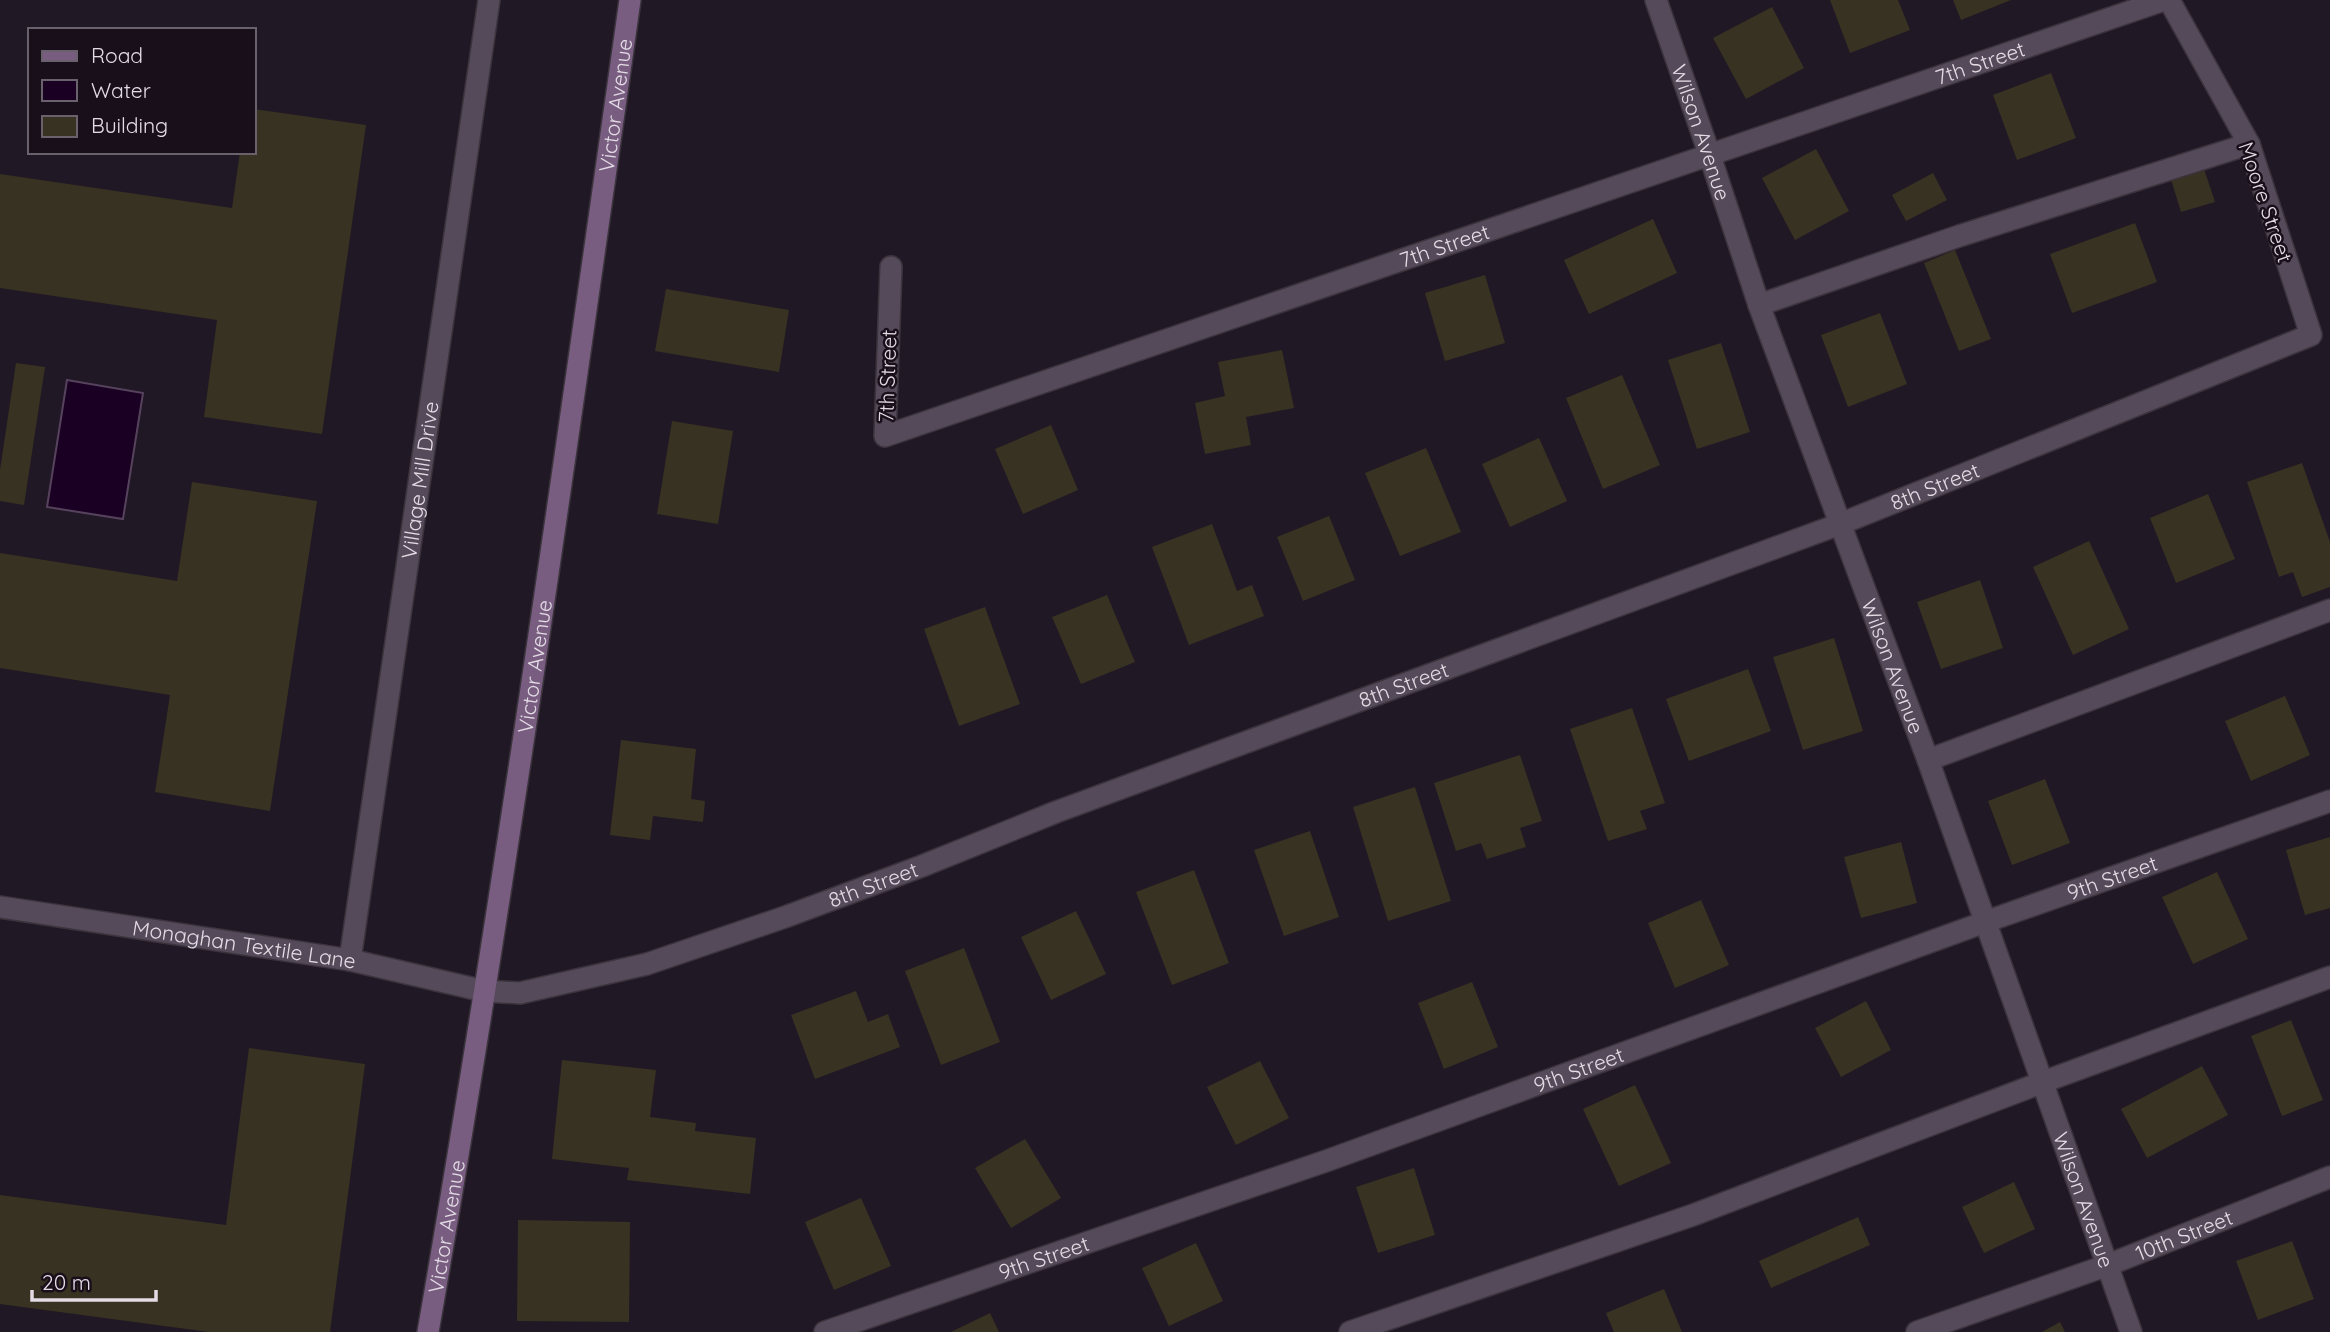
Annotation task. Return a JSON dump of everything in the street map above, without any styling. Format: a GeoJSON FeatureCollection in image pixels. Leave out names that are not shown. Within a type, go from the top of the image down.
{"type":"FeatureCollection","features":[{"type":"Feature","properties":{"kind":"street","name":"Village Mill Drive"},"geometry":{"type":"LineString","coordinates":[[350,960],[489,0]]}},
{"type":"Feature","properties":{"kind":"street","name":"Victor Avenue"},"geometry":{"type":"LineString","coordinates":[[428,1332],[484,991],[574,397],[630,0]]}},
{"type":"Feature","properties":{"kind":"street","name":"Wilson Avenue"},"geometry":{"type":"LineString","coordinates":[[1656,0],[1759,305],[1928,760],[2132,1332]]}},
{"type":"Feature","properties":{"kind":"street","name":"7th Street"},"geometry":{"type":"LineString","coordinates":[[891,267],[885,436],[2166,0]]}},
{"type":"Feature","properties":{"kind":"street","name":"Moore Street"},"geometry":{"type":"LineString","coordinates":[[2166,0],[2249,144],[2311,335]]}},
{"type":"Feature","properties":{"kind":"street"},"geometry":{"type":"LineString","coordinates":[[1759,305],[1959,236],[2249,144]]}},
{"type":"Feature","properties":{"kind":"street","name":"8th Street"},"geometry":{"type":"LineString","coordinates":[[484,991],[520,993],[647,964],[785,917],[1056,812],[1840,524],[2311,335]]}},
{"type":"Feature","properties":{"kind":"street"},"geometry":{"type":"LineString","coordinates":[[1928,760],[2330,610]]}},
{"type":"Feature","properties":{"kind":"street","name":"9th Street"},"geometry":{"type":"LineString","coordinates":[[825,1332],[1326,1161],[1985,922],[2330,801]]}},
{"type":"Feature","properties":{"kind":"street","name":"Monaghan Textile Lane"},"geometry":{"type":"LineString","coordinates":[[0,907],[350,960],[484,991]]}},
{"type":"Feature","properties":{"kind":"street"},"geometry":{"type":"LineString","coordinates":[[1350,1332],[1693,1215],[2330,977]]}},
{"type":"Feature","properties":{"kind":"street","name":"10th Street"},"geometry":{"type":"LineString","coordinates":[[1917,1332],[2108,1265],[2330,1177]]}},
{"type":"Feature","properties":{"kind":"water"},"geometry":{"type":"Polygon","coordinates":[[[67,380],[143,393],[123,519],[47,507],[67,380]]]}},
{"type":"Feature","properties":{"kind":"building"},"geometry":{"type":"Polygon","coordinates":[[[1830,0],[1898,0],[1910,30],[1850,53],[1830,0]]]}},
{"type":"Feature","properties":{"kind":"building"},"geometry":{"type":"Polygon","coordinates":[[[1953,0],[2011,0],[1961,20],[1953,0]]]}},
{"type":"Feature","properties":{"kind":"building"},"geometry":{"type":"Polygon","coordinates":[[[1772,7],[1804,68],[1746,99],[1713,38],[1772,7]]]}},
{"type":"Feature","properties":{"kind":"building"},"geometry":{"type":"Polygon","coordinates":[[[2051,73],[2076,138],[2017,160],[1993,95],[2051,73]]]}},
{"type":"Feature","properties":{"kind":"building"},"geometry":{"type":"Polygon","coordinates":[[[256,109],[366,125],[322,434],[204,417],[217,320],[0,288],[0,174],[232,208],[240,154],[256,154],[256,109]]]}},
{"type":"Feature","properties":{"kind":"building"},"geometry":{"type":"Polygon","coordinates":[[[1816,149],[1849,211],[1795,240],[1762,178],[1816,149]]]}},
{"type":"Feature","properties":{"kind":"building"},"geometry":{"type":"Polygon","coordinates":[[[2203,166],[2215,202],[2181,212],[2170,176],[2203,166]]]}},
{"type":"Feature","properties":{"kind":"building"},"geometry":{"type":"Polygon","coordinates":[[[1933,173],[1947,200],[1906,221],[1892,195],[1933,173]]]}},
{"type":"Feature","properties":{"kind":"building"},"geometry":{"type":"Polygon","coordinates":[[[1653,219],[1677,273],[1589,314],[1564,260],[1653,219]]]}},
{"type":"Feature","properties":{"kind":"building"},"geometry":{"type":"Polygon","coordinates":[[[2135,223],[2157,282],[2072,313],[2050,254],[2135,223]]]}},
{"type":"Feature","properties":{"kind":"building"},"geometry":{"type":"Polygon","coordinates":[[[1955,250],[1991,339],[1959,351],[1924,263],[1955,250]]]}},
{"type":"Feature","properties":{"kind":"building"},"geometry":{"type":"Polygon","coordinates":[[[1485,275],[1505,343],[1445,361],[1425,293],[1485,275]]]}},
{"type":"Feature","properties":{"kind":"building"},"geometry":{"type":"Polygon","coordinates":[[[666,289],[789,310],[779,372],[655,351],[666,289]]]}},
{"type":"Feature","properties":{"kind":"building"},"geometry":{"type":"Polygon","coordinates":[[[1880,313],[1907,384],[1848,407],[1821,335],[1880,313]]]}},
{"type":"Feature","properties":{"kind":"building"},"geometry":{"type":"Polygon","coordinates":[[[1721,343],[1750,432],[1697,449],[1668,360],[1721,343]]]}},
{"type":"Feature","properties":{"kind":"building"},"geometry":{"type":"Polygon","coordinates":[[[1282,350],[1294,408],[1246,417],[1251,445],[1205,454],[1195,403],[1225,396],[1218,362],[1282,350]]]}},
{"type":"Feature","properties":{"kind":"building"},"geometry":{"type":"Polygon","coordinates":[[[16,363],[45,367],[24,505],[0,501],[0,470],[16,363]]]}},
{"type":"Feature","properties":{"kind":"building"},"geometry":{"type":"Polygon","coordinates":[[[1622,375],[1660,465],[1603,489],[1566,398],[1622,375]]]}},
{"type":"Feature","properties":{"kind":"building"},"geometry":{"type":"Polygon","coordinates":[[[672,421],[733,431],[718,524],[657,514],[672,421]]]}},
{"type":"Feature","properties":{"kind":"building"},"geometry":{"type":"Polygon","coordinates":[[[1051,425],[1078,490],[1023,514],[995,449],[1051,425]]]}},
{"type":"Feature","properties":{"kind":"building"},"geometry":{"type":"Polygon","coordinates":[[[1539,438],[1567,501],[1510,527],[1482,464],[1539,438]]]}},
{"type":"Feature","properties":{"kind":"building"},"geometry":{"type":"Polygon","coordinates":[[[1426,448],[1461,532],[1400,556],[1365,473],[1426,448]]]}},
{"type":"Feature","properties":{"kind":"building"},"geometry":{"type":"Polygon","coordinates":[[[2302,463],[2330,542],[2330,587],[2302,597],[2293,572],[2279,577],[2247,482],[2302,463]]]}},
{"type":"Feature","properties":{"kind":"building"},"geometry":{"type":"Polygon","coordinates":[[[192,482],[317,501],[270,811],[155,792],[170,695],[0,668],[0,553],[177,581],[192,482]]]}},
{"type":"Feature","properties":{"kind":"building"},"geometry":{"type":"Polygon","coordinates":[[[2208,494],[2235,559],[2176,583],[2150,518],[2208,494]]]}},
{"type":"Feature","properties":{"kind":"building"},"geometry":{"type":"Polygon","coordinates":[[[1329,516],[1355,580],[1303,601],[1277,537],[1329,516]]]}},
{"type":"Feature","properties":{"kind":"building"},"geometry":{"type":"Polygon","coordinates":[[[1212,524],[1237,591],[1252,585],[1264,616],[1189,645],[1152,547],[1212,524]]]}},
{"type":"Feature","properties":{"kind":"building"},"geometry":{"type":"Polygon","coordinates":[[[2089,541],[2129,629],[2073,655],[2033,567],[2089,541]]]}},
{"type":"Feature","properties":{"kind":"building"},"geometry":{"type":"Polygon","coordinates":[[[1980,580],[2003,648],[1941,669],[1917,602],[1980,580]]]}},
{"type":"Feature","properties":{"kind":"building"},"geometry":{"type":"Polygon","coordinates":[[[1107,595],[1135,662],[1081,684],[1052,617],[1107,595]]]}},
{"type":"Feature","properties":{"kind":"building"},"geometry":{"type":"Polygon","coordinates":[[[985,607],[1020,704],[959,726],[924,629],[985,607]]]}},
{"type":"Feature","properties":{"kind":"building"},"geometry":{"type":"Polygon","coordinates":[[[1834,638],[1863,731],[1803,750],[1773,657],[1834,638]]]}},
{"type":"Feature","properties":{"kind":"building"},"geometry":{"type":"Polygon","coordinates":[[[1748,669],[1771,731],[1689,761],[1666,699],[1748,669]]]}},
{"type":"Feature","properties":{"kind":"building"},"geometry":{"type":"Polygon","coordinates":[[[2285,696],[2310,755],[2251,781],[2225,721],[2285,696]]]}},
{"type":"Feature","properties":{"kind":"building"},"geometry":{"type":"Polygon","coordinates":[[[1632,708],[1665,803],[1640,811],[1647,829],[1608,841],[1570,729],[1632,708]]]}},
{"type":"Feature","properties":{"kind":"building"},"geometry":{"type":"Polygon","coordinates":[[[621,740],[696,749],[691,799],[705,801],[703,822],[653,816],[650,840],[610,835],[621,740]]]}},
{"type":"Feature","properties":{"kind":"building"},"geometry":{"type":"Polygon","coordinates":[[[1520,755],[1542,821],[1520,828],[1526,847],[1487,859],[1481,843],[1456,851],[1434,783],[1520,755]]]}},
{"type":"Feature","properties":{"kind":"building"},"geometry":{"type":"Polygon","coordinates":[[[2045,779],[2070,843],[2012,865],[1988,801],[2045,779]]]}},
{"type":"Feature","properties":{"kind":"building"},"geometry":{"type":"Polygon","coordinates":[[[1415,787],[1451,901],[1388,921],[1353,807],[1415,787]]]}},
{"type":"Feature","properties":{"kind":"building"},"geometry":{"type":"Polygon","coordinates":[[[1310,831],[1339,917],[1284,936],[1254,850],[1310,831]]]}},
{"type":"Feature","properties":{"kind":"building"},"geometry":{"type":"Polygon","coordinates":[[[2330,837],[2330,908],[2305,915],[2286,850],[2330,837]]]}},
{"type":"Feature","properties":{"kind":"building"},"geometry":{"type":"Polygon","coordinates":[[[1901,842],[1917,903],[1861,918],[1844,857],[1901,842]]]}},
{"type":"Feature","properties":{"kind":"building"},"geometry":{"type":"Polygon","coordinates":[[[1194,870],[1229,963],[1172,985],[1136,892],[1194,870]]]}},
{"type":"Feature","properties":{"kind":"building"},"geometry":{"type":"Polygon","coordinates":[[[2217,872],[2248,939],[2193,964],[2162,897],[2217,872]]]}},
{"type":"Feature","properties":{"kind":"building"},"geometry":{"type":"Polygon","coordinates":[[[1701,900],[1729,965],[1675,988],[1648,923],[1701,900]]]}},
{"type":"Feature","properties":{"kind":"building"},"geometry":{"type":"Polygon","coordinates":[[[1076,911],[1106,974],[1051,1000],[1021,937],[1076,911]]]}},
{"type":"Feature","properties":{"kind":"building"},"geometry":{"type":"Polygon","coordinates":[[[964,948],[1000,1042],[941,1065],[905,971],[964,948]]]}},
{"type":"Feature","properties":{"kind":"building"},"geometry":{"type":"Polygon","coordinates":[[[1472,982],[1498,1047],[1444,1069],[1418,1003],[1472,982]]]}},
{"type":"Feature","properties":{"kind":"building"},"geometry":{"type":"Polygon","coordinates":[[[856,991],[868,1022],[888,1014],[900,1047],[815,1079],[791,1015],[856,991]]]}},
{"type":"Feature","properties":{"kind":"building"},"geometry":{"type":"Polygon","coordinates":[[[1866,1001],[1891,1050],[1841,1077],[1815,1028],[1866,1001]]]}},
{"type":"Feature","properties":{"kind":"building"},"geometry":{"type":"Polygon","coordinates":[[[2291,1020],[2323,1100],[2282,1116],[2251,1036],[2291,1020]]]}},
{"type":"Feature","properties":{"kind":"building"},"geometry":{"type":"Polygon","coordinates":[[[249,1048],[365,1064],[330,1332],[209,1332],[0,1304],[0,1195],[226,1225],[249,1048]]]}},
{"type":"Feature","properties":{"kind":"building"},"geometry":{"type":"Polygon","coordinates":[[[562,1060],[656,1070],[650,1117],[696,1123],[695,1131],[756,1138],[750,1194],[627,1180],[629,1168],[552,1159],[562,1060]]]}},
{"type":"Feature","properties":{"kind":"building"},"geometry":{"type":"Polygon","coordinates":[[[1260,1061],[1289,1118],[1236,1145],[1207,1087],[1260,1061]]]}},
{"type":"Feature","properties":{"kind":"building"},"geometry":{"type":"Polygon","coordinates":[[[2202,1066],[2228,1115],[2147,1158],[2121,1109],[2202,1066]]]}},
{"type":"Feature","properties":{"kind":"building"},"geometry":{"type":"Polygon","coordinates":[[[1635,1085],[1671,1163],[1619,1186],[1583,1109],[1635,1085]]]}},
{"type":"Feature","properties":{"kind":"building"},"geometry":{"type":"Polygon","coordinates":[[[1025,1139],[1061,1198],[1011,1228],[975,1168],[1025,1139]]]}},
{"type":"Feature","properties":{"kind":"building"},"geometry":{"type":"Polygon","coordinates":[[[1414,1168],[1435,1235],[1378,1253],[1356,1187],[1414,1168]]]}},
{"type":"Feature","properties":{"kind":"building"},"geometry":{"type":"Polygon","coordinates":[[[2014,1182],[2035,1229],[1984,1253],[1962,1207],[2014,1182]]]}},
{"type":"Feature","properties":{"kind":"building"},"geometry":{"type":"Polygon","coordinates":[[[861,1198],[891,1266],[834,1290],[805,1222],[861,1198]]]}},
{"type":"Feature","properties":{"kind":"building"},"geometry":{"type":"Polygon","coordinates":[[[1858,1217],[1870,1245],[1771,1288],[1759,1261],[1858,1217]]]}},
{"type":"Feature","properties":{"kind":"building"},"geometry":{"type":"Polygon","coordinates":[[[518,1220],[630,1222],[629,1322],[517,1321],[518,1220]]]}},
{"type":"Feature","properties":{"kind":"building"},"geometry":{"type":"Polygon","coordinates":[[[2292,1241],[2314,1299],[2258,1320],[2236,1261],[2292,1241]]]}},
{"type":"Feature","properties":{"kind":"building"},"geometry":{"type":"Polygon","coordinates":[[[1196,1243],[1223,1301],[1169,1326],[1142,1268],[1196,1243]]]}},
{"type":"Feature","properties":{"kind":"building"},"geometry":{"type":"Polygon","coordinates":[[[1664,1289],[1682,1332],[1614,1332],[1606,1313],[1664,1289]]]}},
{"type":"Feature","properties":{"kind":"building"},"geometry":{"type":"Polygon","coordinates":[[[990,1313],[999,1332],[951,1332],[990,1313]]]}},
{"type":"Feature","properties":{"kind":"building"},"geometry":{"type":"Polygon","coordinates":[[[2060,1322],[2065,1332],[2042,1332],[2060,1322]]]}}]}
